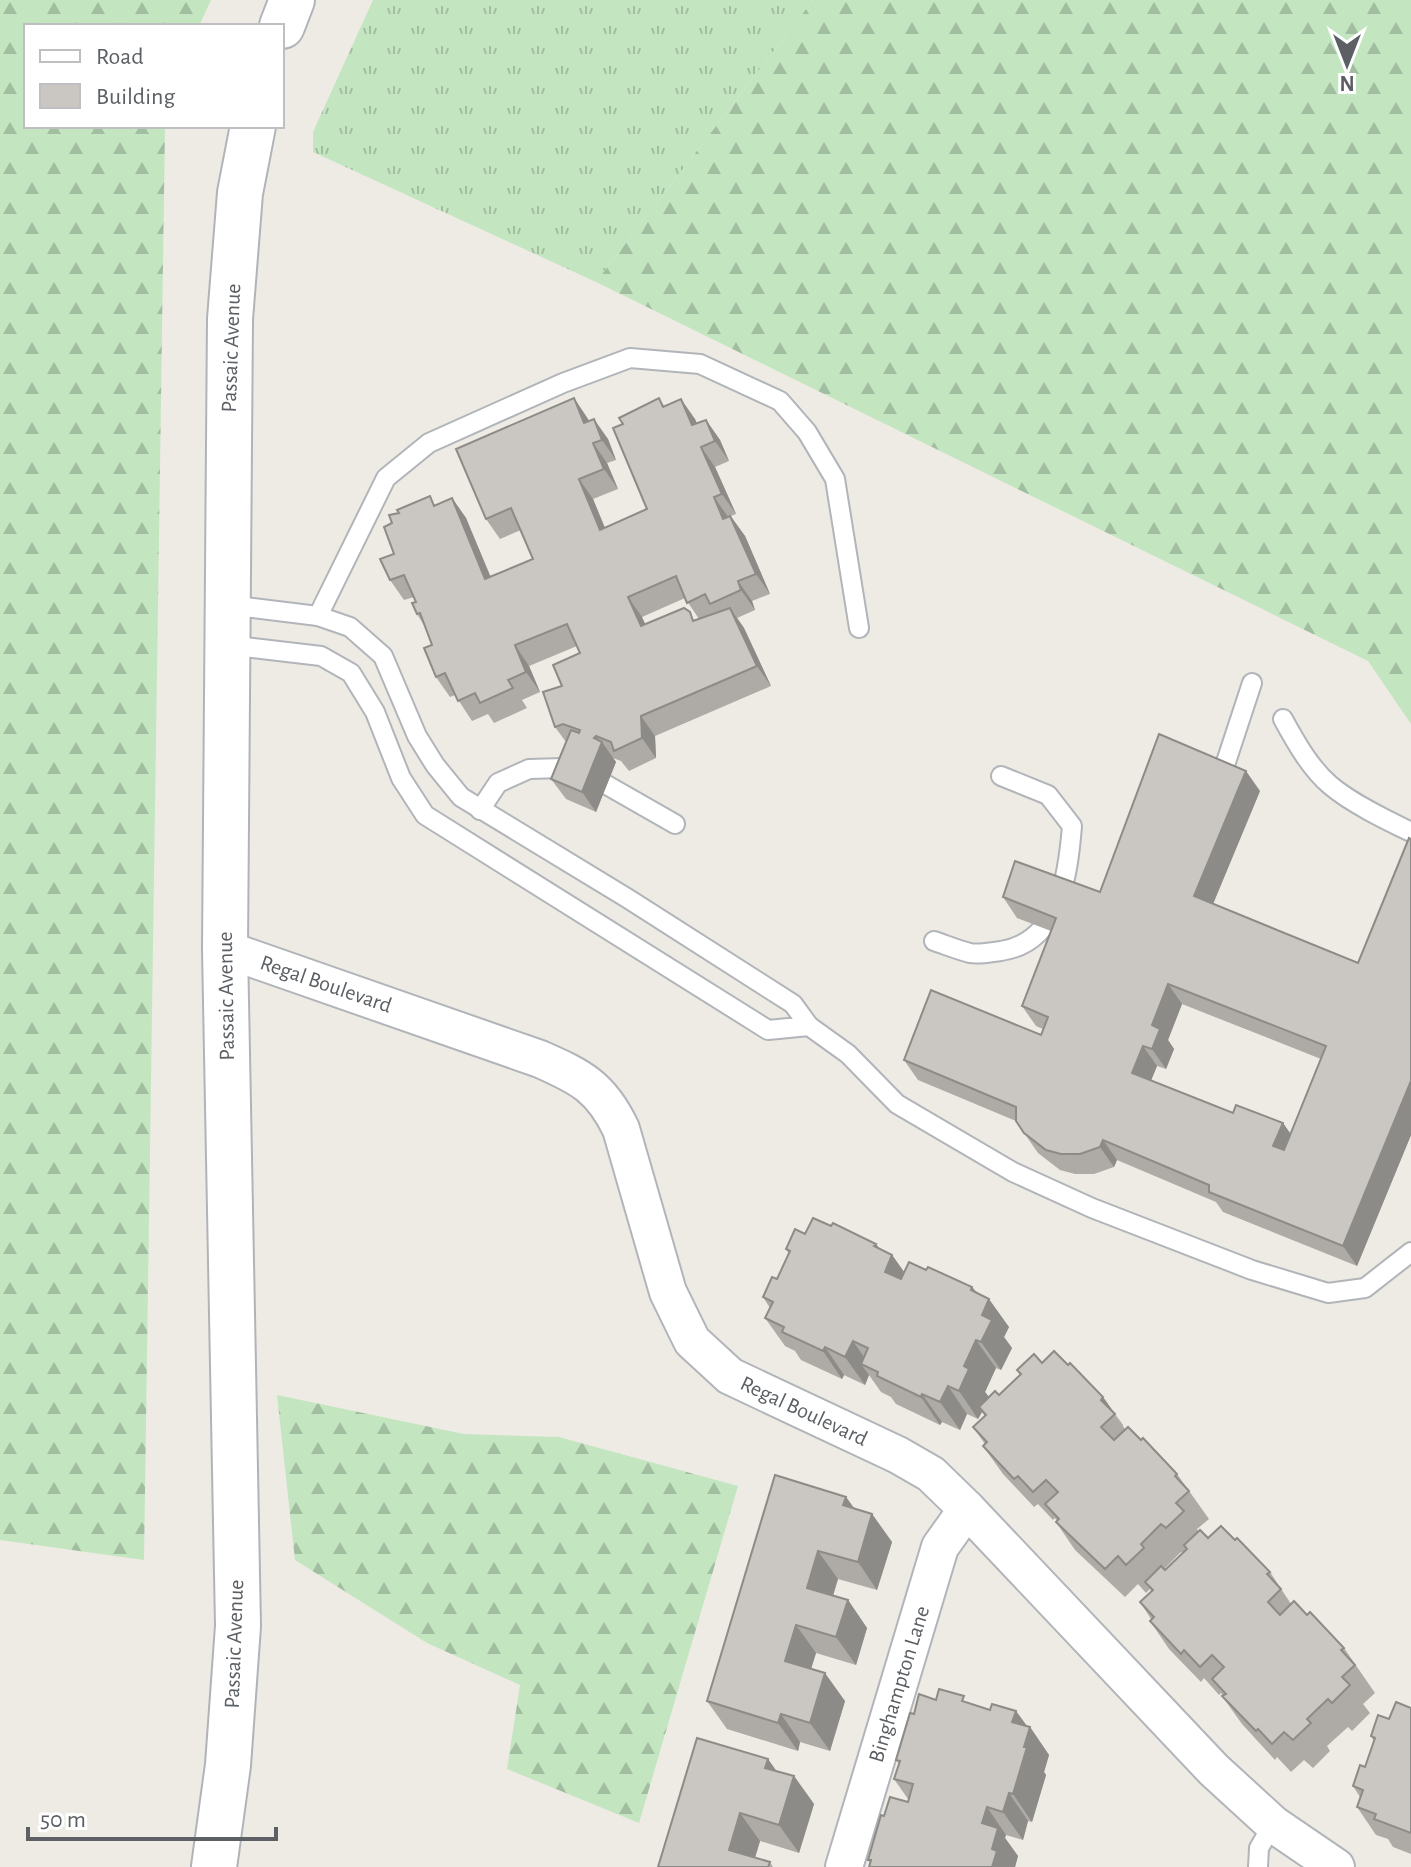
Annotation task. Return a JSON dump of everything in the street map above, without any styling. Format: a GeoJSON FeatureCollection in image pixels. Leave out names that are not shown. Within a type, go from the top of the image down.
{"type":"FeatureCollection","features":[{"type":"Feature","properties":{"kind":"main road"},"geometry":{"type":"LineString","coordinates":[[283,24],[292,0]]}},
{"type":"Feature","properties":{"kind":"main road","name":"Passaic Avenue"},"geometry":{"type":"LineString","coordinates":[[214,1867],[228,1765],[238,1626],[225,949],[227,625],[230,319],[240,193],[253,128]]}},
{"type":"Feature","properties":{"kind":"street","name":"Regal Boulevard"},"geometry":{"type":"LineString","coordinates":[[225,949],[540,1059],[572,1073],[594,1088],[610,1106],[621,1129],[668,1292],[692,1341],[730,1376],[898,1455],[931,1474],[1214,1770],[1273,1824],[1336,1867]]}},
{"type":"Feature","properties":{"kind":"street","name":"Binghampton Lane"},"geometry":{"type":"LineString","coordinates":[[844,1867],[940,1547],[967,1509]]}},
{"type":"Feature","properties":{"kind":"lane"},"geometry":{"type":"LineString","coordinates":[[318,616],[386,478],[429,443],[563,383],[630,358],[700,364],[780,401],[807,432],[835,479],[859,628]]}},
{"type":"Feature","properties":{"kind":"lane"},"geometry":{"type":"LineString","coordinates":[[227,625],[318,616],[350,627],[383,656],[417,736],[461,797],[793,1004],[809,1026],[848,1054],[897,1104],[1013,1172],[1092,1208],[1252,1270],[1328,1293],[1365,1288],[1411,1252]]}},
{"type":"Feature","properties":{"kind":"lane"},"geometry":{"type":"LineString","coordinates":[[227,625],[321,656],[351,673],[375,712],[401,778],[425,815],[768,1030],[809,1026]]}},
{"type":"Feature","properties":{"kind":"lane"},"geometry":{"type":"LineString","coordinates":[[1226,762],[1252,683]]}},
{"type":"Feature","properties":{"kind":"lane"},"geometry":{"type":"LineString","coordinates":[[1283,719],[1297,745],[1329,785],[1411,832]]}},
{"type":"Feature","properties":{"kind":"lane"},"geometry":{"type":"LineString","coordinates":[[480,810],[498,783],[529,769],[563,768],[605,784],[675,824]]}},
{"type":"Feature","properties":{"kind":"lane"},"geometry":{"type":"LineString","coordinates":[[934,941],[973,954],[1017,948],[1042,930],[1063,896],[1072,826],[1048,795],[1001,776]]}},
{"type":"Feature","properties":{"kind":"lane"},"geometry":{"type":"LineString","coordinates":[[1258,1867],[1259,1848],[1273,1824]]}},
{"type":"Feature","properties":{"kind":"green space"},"geometry":{"type":"Polygon","coordinates":[[[0,0],[211,0],[200,24],[24,24],[24,128],[165,128],[144,1560],[0,1540],[0,0]]]}},
{"type":"Feature","properties":{"kind":"green space"},"geometry":{"type":"Polygon","coordinates":[[[373,0],[813,0],[596,282],[313,152],[313,132],[373,0]]]}},
{"type":"Feature","properties":{"kind":"green space"},"geometry":{"type":"Polygon","coordinates":[[[813,0],[1411,0],[1411,724],[1368,661],[596,282],[813,0]]]}},
{"type":"Feature","properties":{"kind":"green space"},"geometry":{"type":"Polygon","coordinates":[[[277,1395],[464,1434],[559,1437],[738,1486],[639,1823],[507,1769],[520,1685],[427,1643],[295,1560],[277,1395]]]}},
{"type":"Feature","properties":{"kind":"building"},"geometry":{"type":"Polygon","coordinates":[[[574,398],[584,423],[594,419],[602,440],[593,443],[604,469],[579,479],[600,530],[647,509],[613,428],[623,424],[619,418],[659,398],[663,407],[681,399],[692,425],[706,420],[715,441],[701,447],[722,494],[714,497],[723,519],[730,516],[756,574],[738,581],[741,590],[710,604],[705,594],[687,603],[676,576],[628,597],[641,626],[684,608],[690,612],[693,621],[730,608],[757,666],[641,716],[642,738],[614,751],[611,742],[596,736],[594,738],[602,742],[582,792],[551,779],[571,730],[579,733],[580,730],[563,724],[555,727],[543,692],[562,686],[553,665],[580,653],[567,624],[515,645],[526,672],[508,680],[513,688],[480,703],[475,693],[458,701],[445,673],[436,677],[424,648],[432,645],[420,613],[417,614],[412,603],[416,602],[404,575],[390,580],[380,559],[394,554],[384,527],[392,523],[389,515],[430,496],[434,506],[452,498],[485,579],[533,559],[511,508],[486,519],[456,449],[574,398]]]}},
{"type":"Feature","properties":{"kind":"building"},"geometry":{"type":"Polygon","coordinates":[[[1159,734],[1246,771],[1194,896],[1358,963],[1411,839],[1411,1081],[1343,1246],[1209,1192],[1209,1185],[1103,1140],[1100,1147],[1080,1154],[1046,1150],[1024,1133],[1016,1121],[1016,1107],[904,1060],[931,990],[1041,1035],[1048,1017],[1022,1006],[1056,918],[1003,897],[1015,861],[1100,892],[1159,734]],[[1168,984],[1152,1025],[1160,1029],[1152,1049],[1143,1046],[1132,1073],[1233,1113],[1236,1105],[1283,1123],[1273,1146],[1284,1150],[1326,1046],[1168,984]]]}},
{"type":"Feature","properties":{"kind":"building"},"geometry":{"type":"Polygon","coordinates":[[[813,1218],[831,1226],[833,1223],[892,1255],[885,1272],[901,1279],[909,1262],[972,1287],[971,1290],[989,1299],[982,1315],[992,1320],[981,1342],[976,1340],[964,1366],[969,1369],[959,1391],[948,1386],[940,1402],[922,1394],[921,1397],[877,1376],[878,1372],[861,1364],[868,1348],[853,1341],[845,1357],[825,1347],[823,1351],[782,1332],[784,1327],[765,1318],[773,1302],[763,1297],[772,1277],[777,1279],[790,1251],[786,1249],[795,1229],[805,1234],[813,1218]]]}},
{"type":"Feature","properties":{"kind":"building"},"geometry":{"type":"Polygon","coordinates":[[[1054,1351],[1103,1397],[1101,1400],[1115,1414],[1101,1427],[1114,1440],[1128,1427],[1141,1440],[1143,1438],[1189,1491],[1176,1503],[1184,1511],[1166,1528],[1161,1524],[1141,1544],[1144,1548],[1126,1565],[1118,1556],[1105,1569],[1056,1522],[1059,1519],[1045,1504],[1058,1492],[1046,1480],[1033,1492],[1018,1476],[1014,1479],[983,1446],[987,1442],[973,1427],[986,1415],[979,1407],[995,1391],[999,1395],[1021,1374],[1017,1370],[1034,1354],[1042,1363],[1054,1351]]]}},
{"type":"Feature","properties":{"kind":"building"},"geometry":{"type":"Polygon","coordinates":[[[775,1475],[846,1497],[843,1505],[872,1514],[858,1562],[818,1551],[807,1588],[848,1600],[836,1637],[796,1625],[785,1661],[825,1673],[810,1723],[781,1714],[778,1723],[707,1701],[775,1475]]]}},
{"type":"Feature","properties":{"kind":"building"},"geometry":{"type":"Polygon","coordinates":[[[1221,1526],[1270,1572],[1267,1574],[1281,1589],[1268,1602],[1280,1615],[1294,1601],[1307,1615],[1310,1612],[1344,1648],[1341,1650],[1355,1665],[1342,1677],[1350,1685],[1332,1703],[1328,1699],[1307,1719],[1311,1723],[1293,1740],[1284,1732],[1272,1744],[1258,1729],[1256,1731],[1222,1696],[1226,1694],[1212,1679],[1224,1667],[1212,1655],[1200,1667],[1184,1650],[1181,1654],[1150,1621],[1154,1617],[1140,1602],[1153,1590],[1145,1582],[1161,1566],[1165,1570],[1187,1549],[1184,1545],[1200,1530],[1208,1538],[1221,1526]]]}},
{"type":"Feature","properties":{"kind":"building"},"geometry":{"type":"Polygon","coordinates":[[[939,1689],[964,1696],[962,1701],[990,1710],[992,1704],[1016,1711],[1012,1722],[1030,1727],[1013,1794],[1009,1793],[1003,1812],[987,1807],[982,1823],[998,1828],[992,1849],[997,1851],[992,1867],[869,1867],[871,1860],[868,1860],[881,1815],[884,1816],[890,1797],[908,1802],[913,1784],[894,1779],[900,1761],[896,1760],[910,1713],[914,1714],[919,1694],[936,1700],[939,1689]]]}},
{"type":"Feature","properties":{"kind":"building"},"geometry":{"type":"Polygon","coordinates":[[[1396,1702],[1411,1708],[1411,1833],[1374,1819],[1376,1814],[1357,1807],[1363,1790],[1353,1786],[1360,1765],[1365,1767],[1375,1738],[1371,1736],[1378,1715],[1389,1719],[1396,1702]]]}},
{"type":"Feature","properties":{"kind":"building"},"geometry":{"type":"Polygon","coordinates":[[[697,1738],[768,1759],[765,1768],[794,1776],[779,1825],[740,1813],[729,1850],[770,1862],[768,1867],[658,1867],[697,1738]]]}}]}
